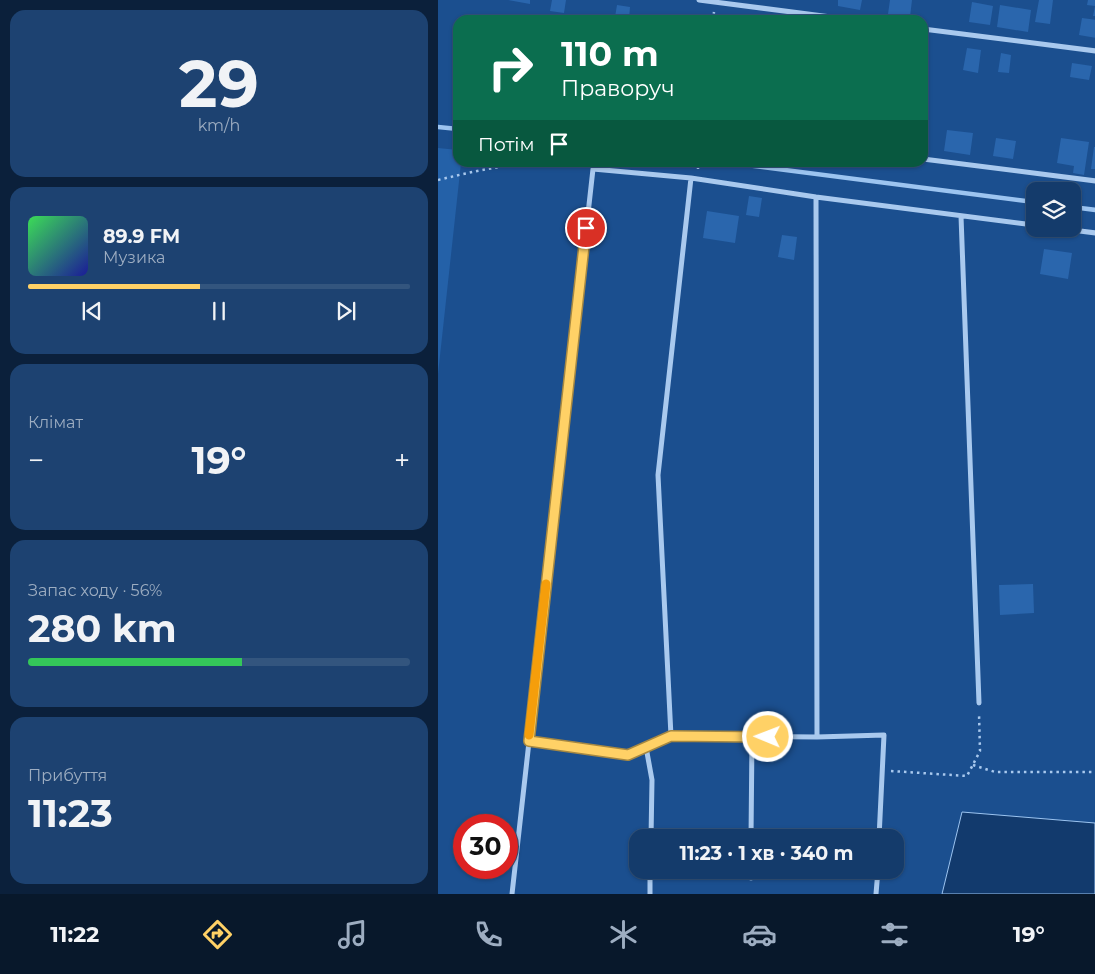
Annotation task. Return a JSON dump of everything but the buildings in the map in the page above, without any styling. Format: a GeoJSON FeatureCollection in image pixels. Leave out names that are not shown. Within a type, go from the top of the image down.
{"type":"FeatureCollection","features":[{"type":"Feature","properties":{"kind":"street"},"geometry":{"type":"LineString","coordinates":[[699,0],[815,15]]}},
{"type":"Feature","properties":{"kind":"street"},"geometry":{"type":"LineString","coordinates":[[928,30],[1096,51]]}},
{"type":"Feature","properties":{"kind":"street"},"geometry":{"type":"LineString","coordinates":[[928,160],[1096,181]]}},
{"type":"Feature","properties":{"kind":"street"},"geometry":{"type":"LineString","coordinates":[[512,894],[593,169],[691,178],[816,197],[1026,224]]}},
{"type":"Feature","properties":{"kind":"street"},"geometry":{"type":"LineString","coordinates":[[671,736],[658,475],[691,178]]}},
{"type":"Feature","properties":{"kind":"street"},"geometry":{"type":"LineString","coordinates":[[816,197],[817,737]]}},
{"type":"Feature","properties":{"kind":"street"},"geometry":{"type":"LineString","coordinates":[[961,216],[979,703]]}},
{"type":"Feature","properties":{"kind":"street"},"geometry":{"type":"LineString","coordinates":[[1081,231],[1096,233]]}},
{"type":"Feature","properties":{"kind":"street"},"geometry":{"type":"LineString","coordinates":[[529,741],[628,755],[671,736],[817,737],[884,735],[879,829]]}},
{"type":"Feature","properties":{"kind":"street"},"geometry":{"type":"LineString","coordinates":[[752,737],[752,829]]}},
{"type":"Feature","properties":{"kind":"street"},"geometry":{"type":"LineString","coordinates":[[646,747],[652,780],[651,829]]}},
{"type":"Feature","properties":{"kind":"street"},"geometry":{"type":"LineString","coordinates":[[650,879],[650,894]]}},
{"type":"Feature","properties":{"kind":"street"},"geometry":{"type":"LineString","coordinates":[[876,894],[877,879]]}},
{"type":"Feature","properties":{"kind":"path"},"geometry":{"type":"LineString","coordinates":[[438,180],[497,167]]}},
{"type":"Feature","properties":{"kind":"path"},"geometry":{"type":"LineString","coordinates":[[580,167],[593,169]]}},
{"type":"Feature","properties":{"kind":"path"},"geometry":{"type":"LineString","coordinates":[[882,771],[967,776],[980,751],[979,703]]}},
{"type":"Feature","properties":{"kind":"path"},"geometry":{"type":"LineString","coordinates":[[972,765],[995,772],[1096,772]]}},
{"type":"Feature","properties":{"kind":"shaded area"},"geometry":{"type":"Polygon","coordinates":[[[438,148],[453,150],[453,167],[461,167],[438,374],[438,148]]]}},
{"type":"Feature","properties":{"kind":"shaded area"},"geometry":{"type":"Polygon","coordinates":[[[962,812],[1095,823],[1095,894],[942,894],[962,812]]]}},
{"type":"Feature","properties":{"kind":"waterway"},"geometry":{"type":"LineString","coordinates":[[438,127],[453,128]]}},
{"type":"Feature","properties":{"kind":"waterway"},"geometry":{"type":"LineString","coordinates":[[762,167],[1026,201]]}},
{"type":"Feature","properties":{"kind":"waterway"},"geometry":{"type":"LineString","coordinates":[[1081,208],[1096,210]]}},
{"type":"Feature","properties":{"kind":"slow traffic"},"geometry":{"type":"LineString","coordinates":[[529,735],[546,584]]}},
{"type":"Feature","properties":{"kind":"route"},"geometry":{"type":"LineString","coordinates":[[586,228],[529,741],[628,755],[671,736],[768,737]]}}]}
